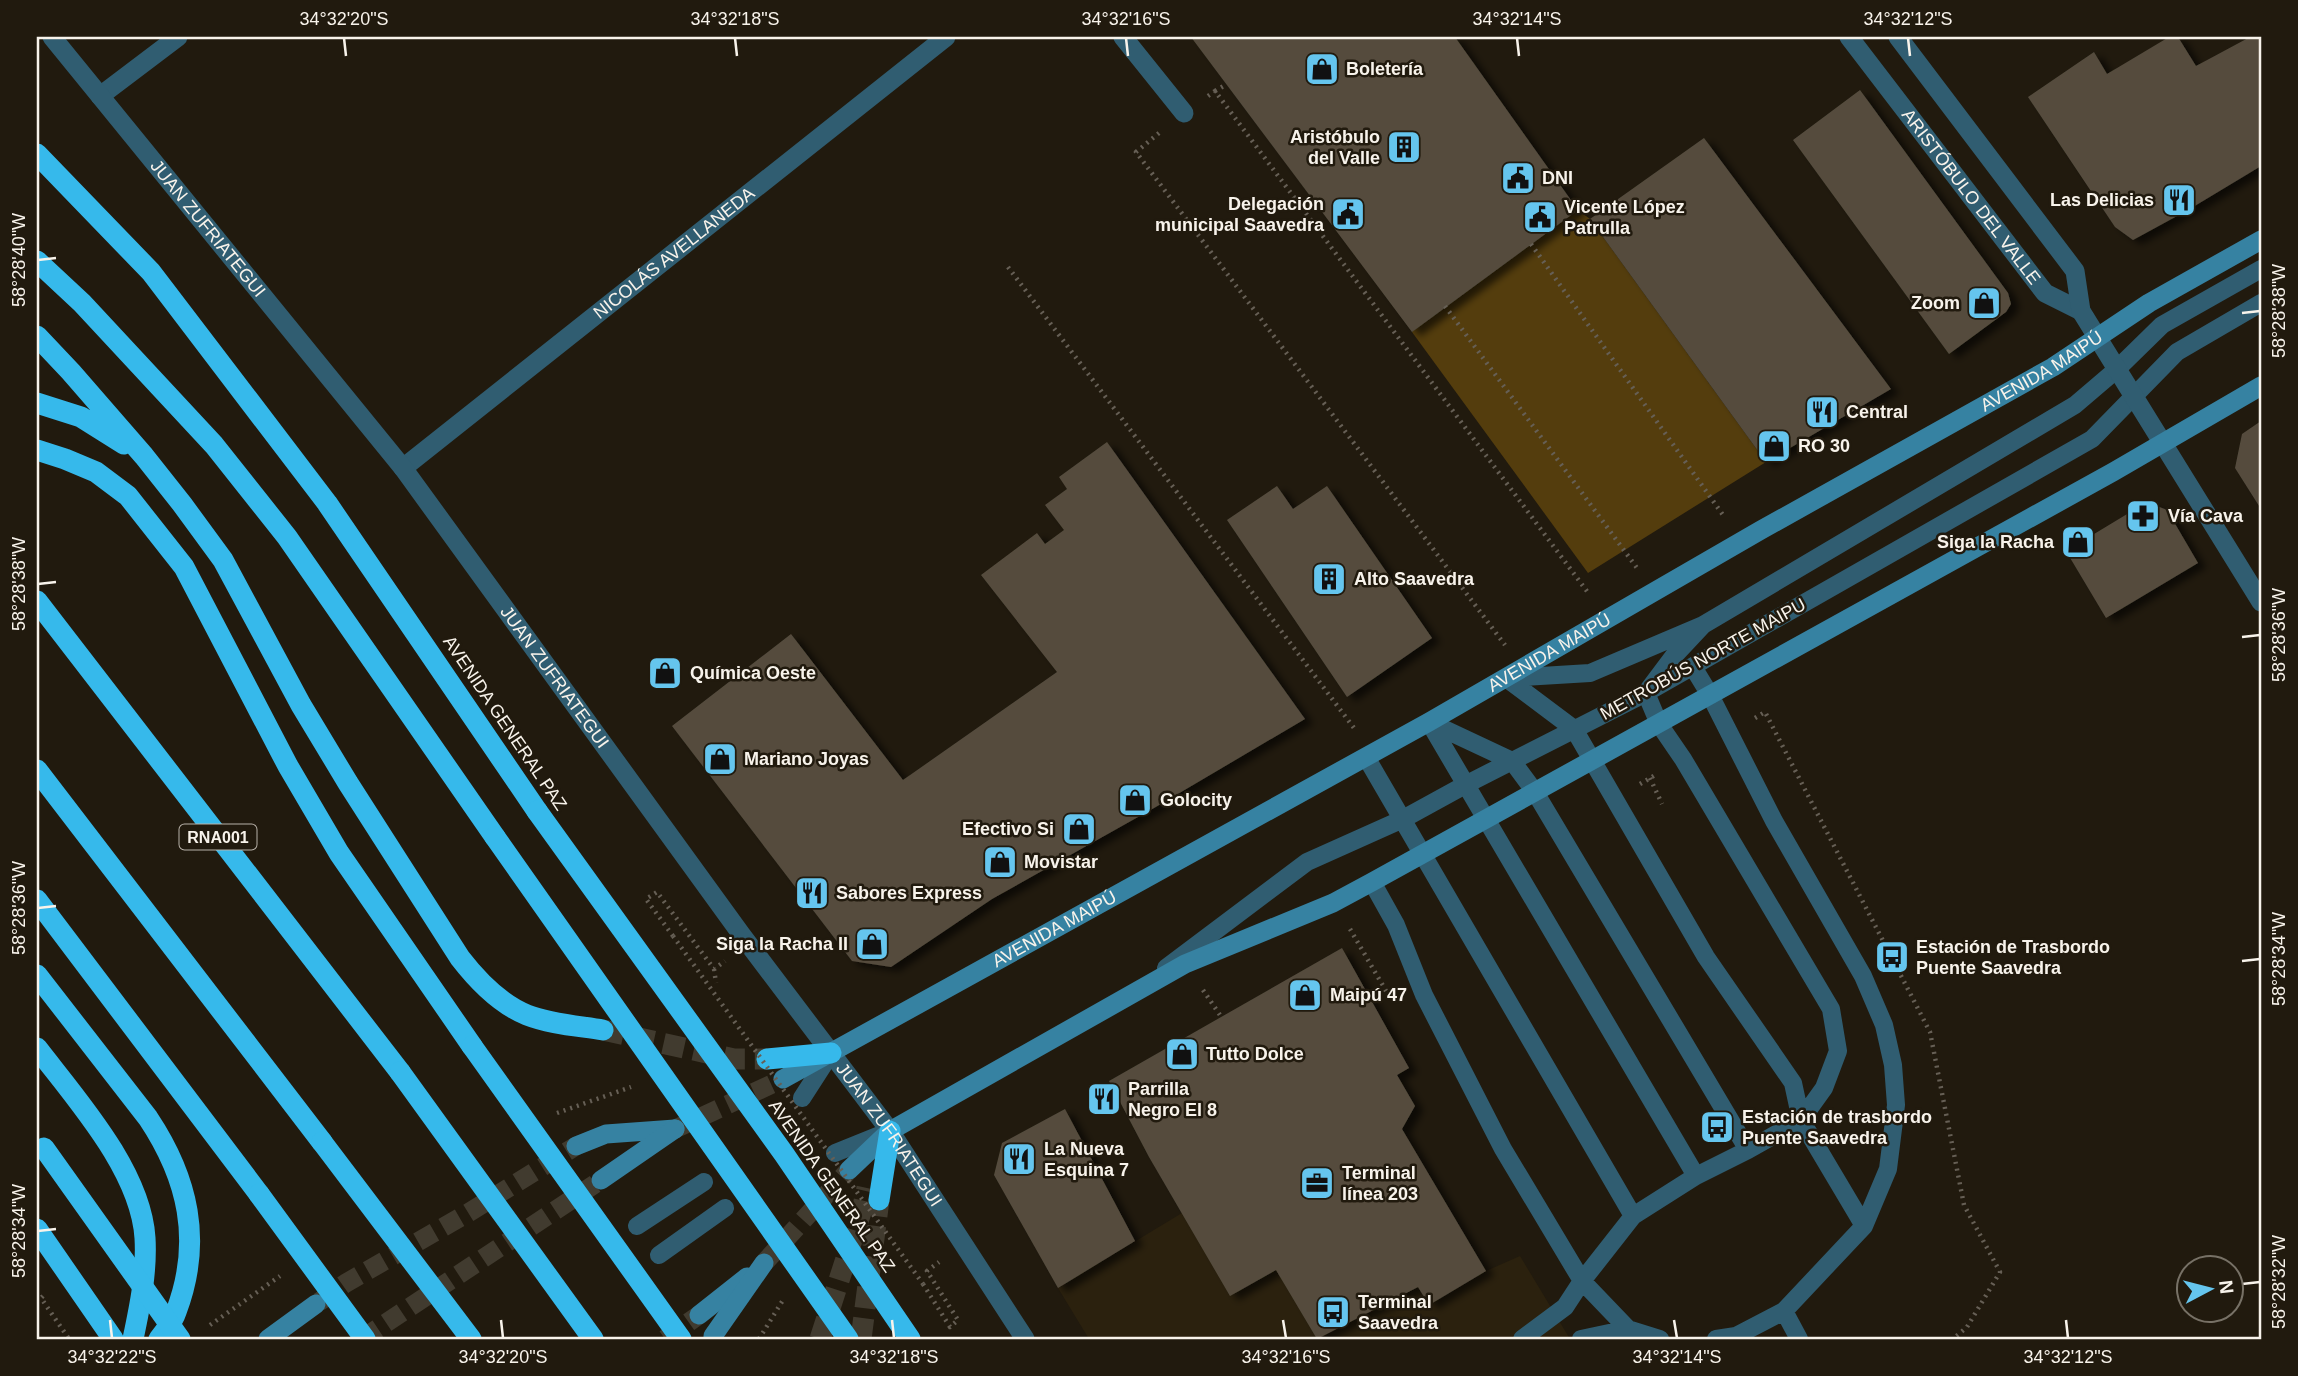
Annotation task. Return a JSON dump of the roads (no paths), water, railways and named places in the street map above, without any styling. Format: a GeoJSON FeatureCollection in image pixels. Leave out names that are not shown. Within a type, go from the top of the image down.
{"type":"FeatureCollection","features":[{"type":"Feature","properties":{"kind":"highway","name":"AVENIDA GENERAL PAZ"},"geometry":{"type":"LineString","coordinates":[[37,154],[151,272],[327,503],[537,811],[783,1154],[911,1339]]}},
{"type":"Feature","properties":{"kind":"highway"},"geometry":{"type":"LineString","coordinates":[[37,261],[82,303],[214,445],[288,537],[848,1339]]}},
{"type":"Feature","properties":{"kind":"highway"},"geometry":{"type":"LineString","coordinates":[[37,336],[144,457],[223,560],[301,705],[341,772],[460,958],[475,977],[505,1002],[526,1015],[603,1030]]}},
{"type":"Feature","properties":{"kind":"highway"},"geometry":{"type":"LineString","coordinates":[[37,403],[80,417],[144,457]]}},
{"type":"Feature","properties":{"kind":"highway"},"geometry":{"type":"LineString","coordinates":[[37,450],[65,458],[96,472],[128,496],[184,567],[288,766],[339,853],[472,1046],[681,1339]]}},
{"type":"Feature","properties":{"kind":"highway","name":"RNA001"},"geometry":{"type":"LineString","coordinates":[[37,601],[400,1072],[593,1339]]}},
{"type":"Feature","properties":{"kind":"highway"},"geometry":{"type":"LineString","coordinates":[[37,770],[471,1339]]}},
{"type":"Feature","properties":{"kind":"highway"},"geometry":{"type":"LineString","coordinates":[[37,900],[365,1339]]}},
{"type":"Feature","properties":{"kind":"highway"},"geometry":{"type":"LineString","coordinates":[[37,975],[148,1118],[163,1141],[183,1185],[188,1216],[186,1278],[176,1314],[159,1339]]}},
{"type":"Feature","properties":{"kind":"highway"},"geometry":{"type":"LineString","coordinates":[[37,1048],[88,1114],[128,1176],[137,1195],[144,1229],[146,1268],[133,1339]]}},
{"type":"Feature","properties":{"kind":"highway"},"geometry":{"type":"LineString","coordinates":[[767,1059],[831,1052]]}},
{"type":"Feature","properties":{"kind":"highway"},"geometry":{"type":"LineString","coordinates":[[873,1194],[890,1131]]}},
{"type":"Feature","properties":{"kind":"highway"},"geometry":{"type":"LineString","coordinates":[[40,1143],[180,1339]]}},
{"type":"Feature","properties":{"kind":"highway"},"geometry":{"type":"LineString","coordinates":[[37,1229],[113,1339]]}},
{"type":"Feature","properties":{"kind":"main road","name":"AVENIDA MAIPÚ"},"geometry":{"type":"LineString","coordinates":[[783,1079],[1429,722],[1607,618],[2053,367],[2149,303],[2261,240]]}},
{"type":"Feature","properties":{"kind":"main road"},"geometry":{"type":"LineString","coordinates":[[849,1170],[890,1131],[1130,994],[1185,964],[1333,903],[1659,724],[2261,386]]}},
{"type":"Feature","properties":{"kind":"main road"},"geometry":{"type":"LineString","coordinates":[[576,1146],[606,1134],[676,1129],[601,1180]]}},
{"type":"Feature","properties":{"kind":"main road"},"geometry":{"type":"LineString","coordinates":[[699,1315],[764,1263],[713,1336]]}},
{"type":"Feature","properties":{"kind":"main road"},"geometry":{"type":"LineString","coordinates":[[268,1339],[316,1304]]}},
{"type":"Feature","properties":{"kind":"street","name":"JUAN ZUFRIATEGUI"},"geometry":{"type":"LineString","coordinates":[[52,37],[403,468],[669,836],[890,1131],[1025,1339]]}},
{"type":"Feature","properties":{"kind":"street"},"geometry":{"type":"LineString","coordinates":[[100,96],[178,37]]}},
{"type":"Feature","properties":{"kind":"street","name":"NICOLÁS AVELLANEDA"},"geometry":{"type":"LineString","coordinates":[[403,468],[946,37]]}},
{"type":"Feature","properties":{"kind":"street"},"geometry":{"type":"LineString","coordinates":[[1123,37],[1184,113]]}},
{"type":"Feature","properties":{"kind":"street","name":"ARISTÓBULO DEL VALLE"},"geometry":{"type":"LineString","coordinates":[[1849,37],[2045,293],[2081,311]]}},
{"type":"Feature","properties":{"kind":"street"},"geometry":{"type":"LineString","coordinates":[[1898,37],[2075,271],[2081,311],[2261,602]]}},
{"type":"Feature","properties":{"kind":"lane","name":"METROBÚS NORTE MAIPU"},"geometry":{"type":"LineString","coordinates":[[1514,673],[1590,673],[1703,625],[2075,405],[2162,325],[2261,269]]}},
{"type":"Feature","properties":{"kind":"lane","name":"METROBÚS NORTE MAIPU"},"geometry":{"type":"LineString","coordinates":[[1130,994],[1307,862],[1403,819],[1646,693],[2092,439],[2177,352],[2261,303]]}},
{"type":"Feature","properties":{"kind":"lane"},"geometry":{"type":"LineString","coordinates":[[1522,1339],[1565,1307],[1633,1216],[1696,1176],[1801,1120],[1824,1088],[1838,1051],[1832,1009],[1683,759],[1659,724],[1646,693],[1673,657],[1703,625]]}},
{"type":"Feature","properties":{"kind":"lane"},"geometry":{"type":"LineString","coordinates":[[1693,667],[1774,821],[1863,976],[1884,1025],[1896,1105],[1888,1169],[1864,1226],[1784,1311],[1736,1336],[1716,1339]]}},
{"type":"Feature","properties":{"kind":"lane"},"geometry":{"type":"LineString","coordinates":[[1514,673],[1574,729],[1706,957],[1793,1083],[1801,1120],[1864,1226]]}},
{"type":"Feature","properties":{"kind":"lane"},"geometry":{"type":"LineString","coordinates":[[1429,722],[1512,761],[1535,792],[1748,1150]]}},
{"type":"Feature","properties":{"kind":"lane"},"geometry":{"type":"LineString","coordinates":[[1429,722],[1696,1176]]}},
{"type":"Feature","properties":{"kind":"lane"},"geometry":{"type":"LineString","coordinates":[[1369,755],[1422,855],[1633,1216]]}},
{"type":"Feature","properties":{"kind":"lane"},"geometry":{"type":"LineString","coordinates":[[1372,882],[1396,925],[1424,995],[1503,1149],[1582,1281],[1628,1329],[1660,1339]]}},
{"type":"Feature","properties":{"kind":"lane"},"geometry":{"type":"LineString","coordinates":[[802,1098],[831,1052]]}},
{"type":"Feature","properties":{"kind":"lane"},"geometry":{"type":"LineString","coordinates":[[835,1153],[890,1131]]}},
{"type":"Feature","properties":{"kind":"lane"},"geometry":{"type":"LineString","coordinates":[[637,1226],[704,1182]]}},
{"type":"Feature","properties":{"kind":"lane"},"geometry":{"type":"LineString","coordinates":[[659,1255],[725,1208]]}},
{"type":"Feature","properties":{"kind":"lane"},"geometry":{"type":"LineString","coordinates":[[1784,1311],[1799,1339]]}},
{"type":"Feature","properties":{"kind":"lane"},"geometry":{"type":"LineString","coordinates":[[1581,1339],[1628,1329]]}},
{"type":"Feature","properties":{"kind":"tunnel"},"geometry":{"type":"LineString","coordinates":[[603,1030],[734,1059],[767,1059]]}},
{"type":"Feature","properties":{"kind":"tunnel"},"geometry":{"type":"LineString","coordinates":[[675,1129],[783,1079]]}},
{"type":"Feature","properties":{"kind":"tunnel"},"geometry":{"type":"LineString","coordinates":[[319,1302],[346,1283],[468,1213],[576,1146]]}},
{"type":"Feature","properties":{"kind":"tunnel"},"geometry":{"type":"LineString","coordinates":[[764,1263],[849,1170]]}},
{"type":"Feature","properties":{"kind":"tunnel"},"geometry":{"type":"LineString","coordinates":[[362,1339],[601,1180]]}},
{"type":"Feature","properties":{"kind":"tunnel"},"geometry":{"type":"LineString","coordinates":[[820,1339],[867,1188]]}},
{"type":"Feature","properties":{"kind":"tunnel"},"geometry":{"type":"LineString","coordinates":[[861,1339],[879,1200]]}},
{"type":"Feature","properties":{"kind":"tunnel"},"geometry":{"type":"LineString","coordinates":[[665,1339],[699,1315]]}},
{"type":"Feature","properties":{"kind":"place","name":"Boletería"},"geometry":{"type":"Point","coordinates":[1322,69]}},
{"type":"Feature","properties":{"kind":"place","name":"Aristóbulo del Valle"},"geometry":{"type":"Point","coordinates":[1404,147]}},
{"type":"Feature","properties":{"kind":"place","name":"DNI"},"geometry":{"type":"Point","coordinates":[1518,178]}},
{"type":"Feature","properties":{"kind":"place","name":"Las Delicias"},"geometry":{"type":"Point","coordinates":[2179,200]}},
{"type":"Feature","properties":{"kind":"place","name":"Delegación municipal Saavedra"},"geometry":{"type":"Point","coordinates":[1348,214]}},
{"type":"Feature","properties":{"kind":"place","name":"Vicente López Patrulla"},"geometry":{"type":"Point","coordinates":[1540,217]}},
{"type":"Feature","properties":{"kind":"place","name":"Zoom"},"geometry":{"type":"Point","coordinates":[1984,303]}},
{"type":"Feature","properties":{"kind":"place","name":"Central"},"geometry":{"type":"Point","coordinates":[1822,412]}},
{"type":"Feature","properties":{"kind":"place","name":"RO 30"},"geometry":{"type":"Point","coordinates":[1774,446]}},
{"type":"Feature","properties":{"kind":"place","name":"Vía Cava"},"geometry":{"type":"Point","coordinates":[2143,516]}},
{"type":"Feature","properties":{"kind":"place","name":"Siga la Racha"},"geometry":{"type":"Point","coordinates":[2078,542]}},
{"type":"Feature","properties":{"kind":"place","name":"Alto Saavedra"},"geometry":{"type":"Point","coordinates":[1329,579]}},
{"type":"Feature","properties":{"kind":"place","name":"Química Oeste"},"geometry":{"type":"Point","coordinates":[665,673]}},
{"type":"Feature","properties":{"kind":"place","name":"Mariano Joyas"},"geometry":{"type":"Point","coordinates":[720,759]}},
{"type":"Feature","properties":{"kind":"place","name":"Golocity"},"geometry":{"type":"Point","coordinates":[1135,800]}},
{"type":"Feature","properties":{"kind":"place","name":"Efectivo Si"},"geometry":{"type":"Point","coordinates":[1079,829]}},
{"type":"Feature","properties":{"kind":"place","name":"Movistar"},"geometry":{"type":"Point","coordinates":[1000,862]}},
{"type":"Feature","properties":{"kind":"place","name":"Sabores Express"},"geometry":{"type":"Point","coordinates":[812,893]}},
{"type":"Feature","properties":{"kind":"place","name":"Siga la Racha II"},"geometry":{"type":"Point","coordinates":[872,944]}},
{"type":"Feature","properties":{"kind":"place","name":"Estación de Trasbordo Puente Saavedra"},"geometry":{"type":"Point","coordinates":[1892,957]}},
{"type":"Feature","properties":{"kind":"place","name":"Maipú 47"},"geometry":{"type":"Point","coordinates":[1305,995]}},
{"type":"Feature","properties":{"kind":"place","name":"Tutto Dolce"},"geometry":{"type":"Point","coordinates":[1182,1054]}},
{"type":"Feature","properties":{"kind":"place","name":"Parrilla Negro El 8"},"geometry":{"type":"Point","coordinates":[1104,1099]}},
{"type":"Feature","properties":{"kind":"place","name":"Estación de trasbordo Puente Saavedra"},"geometry":{"type":"Point","coordinates":[1717,1127]}},
{"type":"Feature","properties":{"kind":"place","name":"La Nueva Esquina 7"},"geometry":{"type":"Point","coordinates":[1019,1159]}},
{"type":"Feature","properties":{"kind":"place","name":"Terminal línea 203"},"geometry":{"type":"Point","coordinates":[1317,1183]}},
{"type":"Feature","properties":{"kind":"place","name":"Terminal Saavedra"},"geometry":{"type":"Point","coordinates":[1333,1312]}}]}
